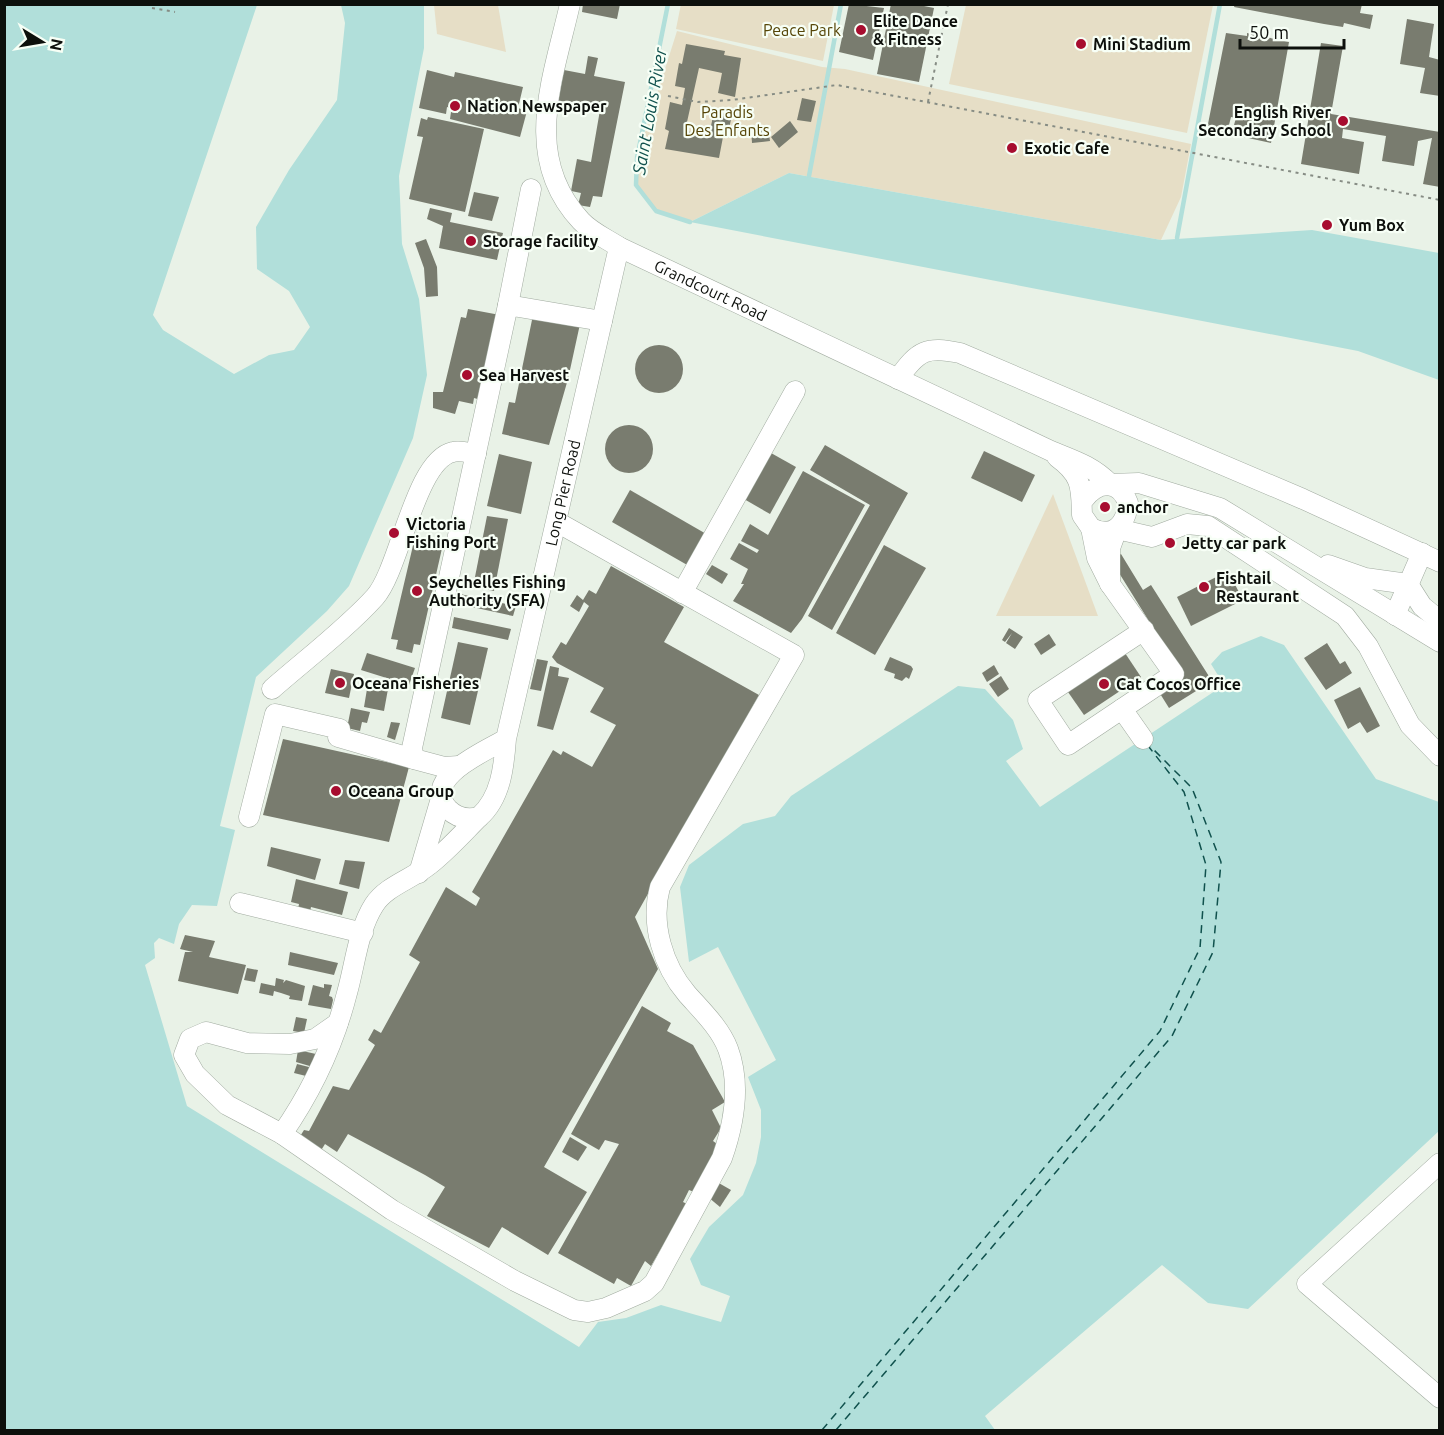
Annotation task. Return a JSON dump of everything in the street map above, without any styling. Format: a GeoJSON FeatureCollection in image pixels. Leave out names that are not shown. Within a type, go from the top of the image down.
{"type":"FeatureCollection","features":[{"type":"Feature","properties":{"kind":"street"},"geometry":{"type":"LineString","coordinates":[[554,4],[568,13]]}},
{"type":"Feature","properties":{"kind":"street","name":"Grandcourt Road"},"geometry":{"type":"LineString","coordinates":[[568,13],[546,117],[546,152],[558,188],[566,203],[582,223],[619,247],[1051,452]]}},
{"type":"Feature","properties":{"kind":"street"},"geometry":{"type":"LineString","coordinates":[[414,759],[412,748],[414,734],[508,305],[531,189]]}},
{"type":"Feature","properties":{"kind":"street","name":"Long Pier Road"},"geometry":{"type":"LineString","coordinates":[[282,1134],[309,1094],[338,1023],[363,933],[374,905],[382,896],[419,873],[486,811],[496,793],[504,760],[506,739],[619,247]]}},
{"type":"Feature","properties":{"kind":"street"},"geometry":{"type":"LineString","coordinates":[[508,305],[602,321]]}},
{"type":"Feature","properties":{"kind":"street"},"geometry":{"type":"LineString","coordinates":[[898,379],[910,361],[934,348],[960,353],[1302,499],[1431,557],[1408,584],[1395,615]]}},
{"type":"Feature","properties":{"kind":"street"},"geometry":{"type":"LineString","coordinates":[[682,593],[795,392]]}},
{"type":"Feature","properties":{"kind":"street"},"geometry":{"type":"LineString","coordinates":[[272,689],[376,596],[390,571],[413,502],[442,456],[455,451],[476,454]]}},
{"type":"Feature","properties":{"kind":"street"},"geometry":{"type":"LineString","coordinates":[[1051,452],[1098,472],[1110,484],[1125,493],[1124,519],[1110,548],[1110,584]]}},
{"type":"Feature","properties":{"kind":"street"},"geometry":{"type":"LineString","coordinates":[[1051,452],[1071,470],[1084,499],[1082,515],[1091,528],[1097,558],[1110,584],[1144,630],[1174,674],[1068,745],[1038,700],[1144,630]]}},
{"type":"Feature","properties":{"kind":"street"},"geometry":{"type":"LineString","coordinates":[[1084,499],[1093,489],[1110,484],[1138,483],[1191,497],[1220,508],[1440,642]]}},
{"type":"Feature","properties":{"kind":"street"},"geometry":{"type":"LineString","coordinates":[[1091,528],[1099,532],[1124,519],[1143,501],[1165,495],[1191,497]]}},
{"type":"Feature","properties":{"kind":"street"},"geometry":{"type":"LineString","coordinates":[[1124,519],[1140,533],[1152,537],[1187,524],[1208,526],[1345,616],[1368,646],[1410,725],[1432,751],[1440,756]]}},
{"type":"Feature","properties":{"kind":"street"},"geometry":{"type":"LineString","coordinates":[[338,1023],[315,1038],[304,1042],[247,1043],[206,1032],[197,1034],[186,1046],[183,1055],[207,1087],[227,1105],[282,1134],[392,1210],[515,1281],[574,1310],[588,1312],[606,1308],[645,1291],[654,1283],[722,1158],[728,1141],[735,1101],[735,1077],[728,1049],[714,1024],[671,972],[657,926],[655,905],[660,887],[794,656],[556,522]]}},
{"type":"Feature","properties":{"kind":"street"},"geometry":{"type":"LineString","coordinates":[[1297,555],[1365,578],[1408,584],[1422,606],[1440,621]]}},
{"type":"Feature","properties":{"kind":"street"},"geometry":{"type":"LineString","coordinates":[[1122,709],[1143,739]]}},
{"type":"Feature","properties":{"kind":"street"},"geometry":{"type":"LineString","coordinates":[[249,817],[274,714],[340,729],[338,737],[414,759],[444,767],[459,766]]}},
{"type":"Feature","properties":{"kind":"street"},"geometry":{"type":"LineString","coordinates":[[419,873],[446,779],[459,766],[506,739]]}},
{"type":"Feature","properties":{"kind":"street"},"geometry":{"type":"LineString","coordinates":[[442,795],[444,804],[452,813],[464,818],[479,817]]}},
{"type":"Feature","properties":{"kind":"street"},"geometry":{"type":"LineString","coordinates":[[240,903],[363,933]]}},
{"type":"Feature","properties":{"kind":"street"},"geometry":{"type":"LineString","coordinates":[[1440,1162],[1307,1284],[1440,1398]]}},
{"type":"Feature","properties":{"kind":"path"},"geometry":{"type":"LineString","coordinates":[[163,10],[164,4]]}},
{"type":"Feature","properties":{"kind":"path"},"geometry":{"type":"LineString","coordinates":[[928,102],[948,4]]}},
{"type":"Feature","properties":{"kind":"path"},"geometry":{"type":"LineString","coordinates":[[152,8],[175,12]]}},
{"type":"Feature","properties":{"kind":"path"},"geometry":{"type":"LineString","coordinates":[[668,96],[698,102],[721,101],[831,86],[928,102],[1440,200]]}},
{"type":"Feature","properties":{"kind":"green space","name":"Peace Park"},"geometry":{"type":"Polygon","coordinates":[[[681,4],[834,5],[823,61],[676,29],[681,4]]]}},
{"type":"Feature","properties":{"kind":"green space"},"geometry":{"type":"Polygon","coordinates":[[[434,5],[498,5],[506,52],[437,34],[434,5]]]}},
{"type":"Feature","properties":{"kind":"green space","name":"Mini Stadium"},"geometry":{"type":"Polygon","coordinates":[[[966,5],[1213,5],[1187,133],[949,84],[966,5]]]}},
{"type":"Feature","properties":{"kind":"green space","name":"Paradis Des Enfants"},"geometry":{"type":"Polygon","coordinates":[[[677,31],[822,67],[845,69],[1191,144],[1181,197],[1161,240],[789,173],[690,222],[656,211],[636,185],[637,158],[677,31]]]}},
{"type":"Feature","properties":{"kind":"green space"},"geometry":{"type":"Polygon","coordinates":[[[1053,494],[1098,616],[996,616],[1053,494]]]}},
{"type":"Feature","properties":{"kind":"water"},"geometry":{"type":"Polygon","coordinates":[[[5,5],[257,5],[153,315],[163,330],[234,374],[269,355],[294,350],[310,327],[289,291],[257,269],[256,227],[289,170],[337,100],[345,23],[341,5],[424,5],[424,48],[399,176],[402,244],[419,299],[427,375],[413,438],[349,586],[327,611],[256,677],[220,826],[235,830],[217,906],[192,905],[179,924],[174,944],[159,938],[154,943],[155,958],[145,965],[187,1106],[579,1347],[598,1322],[626,1318],[661,1305],[721,1322],[730,1296],[701,1285],[690,1259],[709,1227],[743,1195],[756,1163],[761,1137],[761,1110],[748,1077],[776,1060],[718,947],[689,962],[680,887],[689,865],[743,824],[775,816],[791,796],[958,686],[985,689],[1013,720],[1023,749],[1006,761],[1040,807],[1224,685],[1211,664],[1222,652],[1261,636],[1284,645],[1376,779],[1439,802],[1439,1131],[1248,1309],[1208,1303],[1162,1265],[985,1416],[995,1430],[5,1430],[5,5]]]}},
{"type":"Feature","properties":{"kind":"water"},"geometry":{"type":"Polygon","coordinates":[[[789,173],[1161,240],[1312,230],[1439,253],[1439,380],[1358,351],[690,222],[789,173]]]}},
{"type":"Feature","properties":{"kind":"building"},"geometry":{"type":"Polygon","coordinates":[[[583,4],[620,4],[617,19],[582,12],[583,4]]]}},
{"type":"Feature","properties":{"kind":"building","name":"Elite Dance & Fitness"},"geometry":{"type":"Polygon","coordinates":[[[849,4],[884,8],[873,60],[839,52],[849,4]]]}},
{"type":"Feature","properties":{"kind":"building"},"geometry":{"type":"Polygon","coordinates":[[[891,4],[914,4],[934,8],[919,82],[877,74],[891,4]]]}},
{"type":"Feature","properties":{"kind":"building"},"geometry":{"type":"Polygon","coordinates":[[[1235,4],[1362,4],[1360,13],[1373,15],[1370,29],[1344,23],[1343,27],[1234,7],[1235,4]]]}},
{"type":"Feature","properties":{"kind":"building"},"geometry":{"type":"Polygon","coordinates":[[[1407,19],[1434,24],[1429,57],[1440,60],[1440,96],[1420,93],[1425,68],[1400,64],[1407,19]]]}},
{"type":"Feature","properties":{"kind":"building"},"geometry":{"type":"Polygon","coordinates":[[[1226,33],[1247,36],[1247,33],[1289,42],[1271,143],[1239,136],[1240,127],[1234,125],[1236,118],[1231,117],[1227,133],[1207,129],[1226,33]]]}},
{"type":"Feature","properties":{"kind":"building","name":"English River Secondary School"},"geometry":{"type":"Polygon","coordinates":[[[1321,43],[1343,46],[1331,114],[1440,132],[1440,187],[1423,184],[1432,138],[1418,141],[1414,166],[1382,161],[1386,136],[1343,129],[1342,138],[1364,142],[1359,174],[1301,164],[1321,43]]]}},
{"type":"Feature","properties":{"kind":"building"},"geometry":{"type":"Polygon","coordinates":[[[686,44],[725,51],[724,55],[741,58],[735,97],[718,93],[722,73],[699,68],[685,131],[709,135],[714,112],[732,115],[727,138],[723,137],[719,158],[665,149],[669,131],[665,129],[670,102],[682,105],[685,88],[675,86],[679,63],[682,64],[686,44]]]}},
{"type":"Feature","properties":{"kind":"building"},"geometry":{"type":"Polygon","coordinates":[[[588,56],[598,58],[594,76],[625,82],[602,197],[593,196],[590,207],[578,205],[581,193],[571,191],[577,159],[591,162],[600,110],[558,103],[564,70],[585,74],[588,56]]]}},
{"type":"Feature","properties":{"kind":"building"},"geometry":{"type":"Polygon","coordinates":[[[427,70],[454,77],[455,72],[523,87],[518,108],[527,111],[520,137],[450,119],[451,112],[458,113],[459,106],[455,104],[454,109],[447,107],[446,114],[419,108],[427,70]]]}},
{"type":"Feature","properties":{"kind":"building"},"geometry":{"type":"Polygon","coordinates":[[[802,98],[816,101],[811,122],[797,120],[802,98]]]}},
{"type":"Feature","properties":{"kind":"building"},"geometry":{"type":"Polygon","coordinates":[[[428,117],[484,129],[465,212],[409,199],[423,137],[417,136],[421,118],[427,120],[428,117]]]}},
{"type":"Feature","properties":{"kind":"building"},"geometry":{"type":"Polygon","coordinates":[[[790,121],[798,132],[779,148],[771,137],[790,121]]]}},
{"type":"Feature","properties":{"kind":"building"},"geometry":{"type":"Polygon","coordinates":[[[768,127],[770,141],[752,143],[751,129],[768,127]]]}},
{"type":"Feature","properties":{"kind":"building"},"geometry":{"type":"Polygon","coordinates":[[[474,192],[499,197],[492,221],[468,216],[474,192]]]}},
{"type":"Feature","properties":{"kind":"building","name":"Storage facility"},"geometry":{"type":"Polygon","coordinates":[[[430,208],[452,213],[450,222],[503,233],[497,260],[439,248],[443,226],[427,219],[430,208]]]}},
{"type":"Feature","properties":{"kind":"building"},"geometry":{"type":"Polygon","coordinates":[[[426,239],[437,267],[438,296],[426,297],[424,268],[415,243],[426,239]]]}},
{"type":"Feature","properties":{"kind":"building","name":"Sea Harvest"},"geometry":{"type":"Polygon","coordinates":[[[468,309],[500,315],[481,400],[474,398],[473,404],[459,401],[455,414],[433,408],[433,392],[443,392],[461,317],[466,318],[468,309]]]}},
{"type":"Feature","properties":{"kind":"building"},"geometry":{"type":"Polygon","coordinates":[[[533,315],[580,324],[568,379],[549,445],[502,434],[509,402],[515,403],[533,315]]]}},
{"type":"Feature","properties":{"kind":"building"},"geometry":{"type":"Polygon","coordinates":[[[654,345],[664,345],[676,352],[683,364],[683,374],[676,386],[664,393],[654,393],[639,382],[635,374],[635,364],[646,349],[654,345]]]}},
{"type":"Feature","properties":{"kind":"building"},"geometry":{"type":"Polygon","coordinates":[[[624,425],[634,425],[646,432],[653,444],[653,454],[646,466],[634,473],[624,473],[609,462],[605,454],[605,444],[616,429],[624,425]]]}},
{"type":"Feature","properties":{"kind":"building"},"geometry":{"type":"Polygon","coordinates":[[[825,445],[908,493],[832,630],[808,616],[870,505],[810,470],[825,445]]]}},
{"type":"Feature","properties":{"kind":"building"},"geometry":{"type":"Polygon","coordinates":[[[984,451],[1035,475],[1022,502],[971,478],[984,451]]]}},
{"type":"Feature","properties":{"kind":"building"},"geometry":{"type":"Polygon","coordinates":[[[771,453],[796,467],[770,514],[744,499],[771,453]]]}},
{"type":"Feature","properties":{"kind":"building"},"geometry":{"type":"Polygon","coordinates":[[[499,454],[532,462],[521,514],[487,506],[499,454]]]}},
{"type":"Feature","properties":{"kind":"building"},"geometry":{"type":"Polygon","coordinates":[[[803,471],[865,505],[802,619],[791,633],[733,601],[744,584],[741,584],[748,569],[730,559],[739,543],[757,553],[759,550],[741,541],[750,524],[768,535],[803,471]]]}},
{"type":"Feature","properties":{"kind":"building"},"geometry":{"type":"Polygon","coordinates":[[[630,490],[708,535],[689,566],[612,522],[630,490]]]}},
{"type":"Feature","properties":{"kind":"building"},"geometry":{"type":"Polygon","coordinates":[[[487,516],[508,519],[494,591],[473,587],[487,516]]]}},
{"type":"Feature","properties":{"kind":"building","name":"Seychelles Fishing Authority (SFA)"},"geometry":{"type":"Polygon","coordinates":[[[415,537],[443,544],[420,645],[414,644],[412,653],[396,649],[398,640],[391,639],[415,537]]]}},
{"type":"Feature","properties":{"kind":"building"},"geometry":{"type":"Polygon","coordinates":[[[884,545],[926,568],[875,655],[836,633],[884,545]]]}},
{"type":"Feature","properties":{"kind":"building"},"geometry":{"type":"Polygon","coordinates":[[[1121,554],[1143,590],[1151,585],[1212,681],[1169,708],[1159,692],[1183,676],[1111,560],[1121,554]]]}},
{"type":"Feature","properties":{"kind":"building"},"geometry":{"type":"Polygon","coordinates":[[[712,565],[728,574],[722,584],[706,574],[712,565]]]}},
{"type":"Feature","properties":{"kind":"building"},"geometry":{"type":"Polygon","coordinates":[[[611,566],[684,607],[664,642],[759,695],[635,917],[658,969],[544,1167],[587,1192],[548,1255],[502,1227],[489,1248],[427,1216],[445,1187],[425,1175],[348,1134],[337,1152],[325,1144],[320,1152],[299,1138],[304,1130],[309,1131],[333,1086],[349,1090],[375,1045],[368,1040],[374,1029],[381,1033],[420,962],[409,955],[446,887],[476,906],[480,898],[472,892],[553,750],[561,755],[563,751],[592,767],[616,725],[590,712],[604,688],[557,663],[552,657],[561,642],[566,645],[589,606],[584,602],[579,612],[570,606],[577,595],[583,600],[589,590],[596,594],[611,566]]]}},
{"type":"Feature","properties":{"kind":"building"},"geometry":{"type":"Polygon","coordinates":[[[1228,571],[1243,600],[1191,626],[1177,597],[1228,571]]]}},
{"type":"Feature","properties":{"kind":"building"},"geometry":{"type":"Polygon","coordinates":[[[460,594],[516,606],[513,616],[458,604],[460,594]]]}},
{"type":"Feature","properties":{"kind":"building"},"geometry":{"type":"Polygon","coordinates":[[[454,617],[511,629],[508,640],[452,628],[454,617]]]}},
{"type":"Feature","properties":{"kind":"building"},"geometry":{"type":"Polygon","coordinates":[[[1009,628],[1023,637],[1015,649],[1006,643],[1012,633],[1005,642],[1002,640],[1009,628]]]}},
{"type":"Feature","properties":{"kind":"building"},"geometry":{"type":"Polygon","coordinates":[[[1049,634],[1056,645],[1041,655],[1034,644],[1049,634]]]}},
{"type":"Feature","properties":{"kind":"building"},"geometry":{"type":"Polygon","coordinates":[[[458,642],[488,648],[470,725],[441,718],[458,642]]]}},
{"type":"Feature","properties":{"kind":"building"},"geometry":{"type":"Polygon","coordinates":[[[1327,643],[1340,664],[1345,661],[1352,673],[1326,690],[1304,658],[1327,643]]]}},
{"type":"Feature","properties":{"kind":"building"},"geometry":{"type":"Polygon","coordinates":[[[367,653],[415,668],[409,685],[361,670],[367,653]]]}},
{"type":"Feature","properties":{"kind":"building","name":"Cat Cocos Office"},"geometry":{"type":"Polygon","coordinates":[[[1125,653],[1141,677],[1084,715],[1068,692],[1125,653]]]}},
{"type":"Feature","properties":{"kind":"building"},"geometry":{"type":"Polygon","coordinates":[[[890,657],[911,666],[913,669],[909,679],[906,677],[902,681],[894,678],[895,674],[884,670],[890,657]]]}},
{"type":"Feature","properties":{"kind":"building"},"geometry":{"type":"Polygon","coordinates":[[[537,659],[548,661],[541,691],[530,689],[537,659]]]}},
{"type":"Feature","properties":{"kind":"building"},"geometry":{"type":"Polygon","coordinates":[[[994,665],[999,674],[987,682],[982,673],[994,665]]]}},
{"type":"Feature","properties":{"kind":"building"},"geometry":{"type":"Polygon","coordinates":[[[550,666],[559,668],[558,676],[569,678],[553,730],[537,726],[550,666]]]}},
{"type":"Feature","properties":{"kind":"building","name":"Oceana Fisheries"},"geometry":{"type":"Polygon","coordinates":[[[331,669],[354,674],[349,698],[325,693],[331,669]]]}},
{"type":"Feature","properties":{"kind":"building"},"geometry":{"type":"Polygon","coordinates":[[[1001,676],[1009,689],[998,697],[989,684],[1001,676]]]}},
{"type":"Feature","properties":{"kind":"building"},"geometry":{"type":"Polygon","coordinates":[[[374,685],[388,689],[384,711],[364,707],[367,689],[373,690],[374,685]]]}},
{"type":"Feature","properties":{"kind":"building"},"geometry":{"type":"Polygon","coordinates":[[[1360,687],[1380,726],[1367,733],[1360,722],[1348,729],[1334,700],[1360,687]]]}},
{"type":"Feature","properties":{"kind":"building"},"geometry":{"type":"Polygon","coordinates":[[[351,708],[370,712],[367,723],[362,722],[360,731],[347,728],[351,708]]]}},
{"type":"Feature","properties":{"kind":"building"},"geometry":{"type":"Polygon","coordinates":[[[391,722],[400,723],[395,740],[387,737],[391,722]]]}},
{"type":"Feature","properties":{"kind":"building","name":"Oceana Group"},"geometry":{"type":"Polygon","coordinates":[[[283,739],[409,767],[389,842],[263,815],[283,739]]]}},
{"type":"Feature","properties":{"kind":"building"},"geometry":{"type":"Polygon","coordinates":[[[271,847],[321,859],[315,880],[267,866],[271,847]]]}},
{"type":"Feature","properties":{"kind":"building"},"geometry":{"type":"Polygon","coordinates":[[[345,860],[365,862],[359,889],[339,884],[345,860]]]}},
{"type":"Feature","properties":{"kind":"building"},"geometry":{"type":"Polygon","coordinates":[[[296,879],[348,892],[342,915],[311,907],[310,912],[298,909],[299,904],[291,902],[296,879]]]}},
{"type":"Feature","properties":{"kind":"building"},"geometry":{"type":"Polygon","coordinates":[[[185,935],[215,941],[209,957],[246,965],[238,994],[178,981],[185,952],[193,952],[180,949],[185,935]]]}},
{"type":"Feature","properties":{"kind":"building"},"geometry":{"type":"Polygon","coordinates":[[[290,952],[338,963],[334,975],[288,965],[290,952]]]}},
{"type":"Feature","properties":{"kind":"building"},"geometry":{"type":"Polygon","coordinates":[[[247,968],[258,970],[255,982],[244,980],[247,968]]]}},
{"type":"Feature","properties":{"kind":"building"},"geometry":{"type":"Polygon","coordinates":[[[276,978],[284,980],[283,983],[286,980],[305,986],[302,1001],[289,999],[290,996],[274,991],[273,996],[259,993],[261,983],[275,986],[276,978]]]}},
{"type":"Feature","properties":{"kind":"building"},"geometry":{"type":"Polygon","coordinates":[[[324,984],[332,985],[329,996],[333,1000],[331,1009],[308,1005],[313,985],[324,988],[324,984]]]}},
{"type":"Feature","properties":{"kind":"building"},"geometry":{"type":"Polygon","coordinates":[[[642,1006],[671,1023],[667,1031],[693,1045],[725,1102],[712,1110],[721,1128],[713,1141],[720,1146],[694,1192],[689,1190],[683,1202],[687,1204],[651,1266],[645,1261],[631,1286],[617,1278],[614,1284],[558,1253],[619,1144],[605,1140],[599,1150],[571,1134],[642,1006]]]}},
{"type":"Feature","properties":{"kind":"building"},"geometry":{"type":"Polygon","coordinates":[[[296,1017],[307,1019],[304,1033],[293,1031],[296,1017]]]}},
{"type":"Feature","properties":{"kind":"building"},"geometry":{"type":"Polygon","coordinates":[[[298,1050],[316,1054],[313,1067],[296,1062],[298,1050]]]}},
{"type":"Feature","properties":{"kind":"building"},"geometry":{"type":"Polygon","coordinates":[[[297,1064],[313,1068],[310,1077],[294,1073],[297,1064]]]}},
{"type":"Feature","properties":{"kind":"building"},"geometry":{"type":"Polygon","coordinates":[[[570,1137],[587,1147],[578,1161],[562,1152],[570,1137]]]}},
{"type":"Feature","properties":{"kind":"building"},"geometry":{"type":"Polygon","coordinates":[[[717,1182],[731,1190],[720,1207],[708,1197],[717,1182]]]}},
{"type":"Feature","properties":{"kind":"waterway","name":"Saint Louis River"},"geometry":{"type":"LineString","coordinates":[[668,4],[637,158],[636,185],[656,211],[690,222]]}},
{"type":"Feature","properties":{"kind":"waterway"},"geometry":{"type":"LineString","coordinates":[[809,176],[841,4]]}},
{"type":"Feature","properties":{"kind":"waterway"},"geometry":{"type":"LineString","coordinates":[[1177,238],[1220,4]]}},
{"type":"Feature","properties":{"kind":"ferry route"},"geometry":{"type":"LineString","coordinates":[[836,1430],[1172,1036],[1213,952],[1221,862],[1192,788],[1150,746]]}},
{"type":"Feature","properties":{"kind":"ferry route"},"geometry":{"type":"LineString","coordinates":[[822,1430],[1160,1031],[1200,948],[1206,865],[1184,792],[1149,747]]}},
{"type":"Feature","properties":{"kind":"place","name":"Elite Dance & Fitness"},"geometry":{"type":"Point","coordinates":[861,30]}},
{"type":"Feature","properties":{"kind":"place","name":"Mini Stadium"},"geometry":{"type":"Point","coordinates":[1081,44]}},
{"type":"Feature","properties":{"kind":"place","name":"Nation Newspaper"},"geometry":{"type":"Point","coordinates":[455,106]}},
{"type":"Feature","properties":{"kind":"place","name":"English River Secondary School"},"geometry":{"type":"Point","coordinates":[1343,121]}},
{"type":"Feature","properties":{"kind":"place","name":"Exotic Cafe"},"geometry":{"type":"Point","coordinates":[1012,148]}},
{"type":"Feature","properties":{"kind":"place","name":"Yum Box"},"geometry":{"type":"Point","coordinates":[1327,225]}},
{"type":"Feature","properties":{"kind":"place","name":"Storage facility"},"geometry":{"type":"Point","coordinates":[471,241]}},
{"type":"Feature","properties":{"kind":"place","name":"Sea Harvest"},"geometry":{"type":"Point","coordinates":[467,375]}},
{"type":"Feature","properties":{"kind":"place","name":"anchor"},"geometry":{"type":"Point","coordinates":[1105,507]}},
{"type":"Feature","properties":{"kind":"place","name":"Victoria Fishing Port"},"geometry":{"type":"Point","coordinates":[394,533]}},
{"type":"Feature","properties":{"kind":"place","name":"Jetty car park"},"geometry":{"type":"Point","coordinates":[1170,543]}},
{"type":"Feature","properties":{"kind":"place","name":"Fishtail Restaurant"},"geometry":{"type":"Point","coordinates":[1204,587]}},
{"type":"Feature","properties":{"kind":"place","name":"Seychelles Fishing Authority (SFA)"},"geometry":{"type":"Point","coordinates":[417,591]}},
{"type":"Feature","properties":{"kind":"place","name":"Oceana Fisheries"},"geometry":{"type":"Point","coordinates":[340,683]}},
{"type":"Feature","properties":{"kind":"place","name":"Cat Cocos Office"},"geometry":{"type":"Point","coordinates":[1104,684]}},
{"type":"Feature","properties":{"kind":"place","name":"Oceana Group"},"geometry":{"type":"Point","coordinates":[336,791]}}]}
